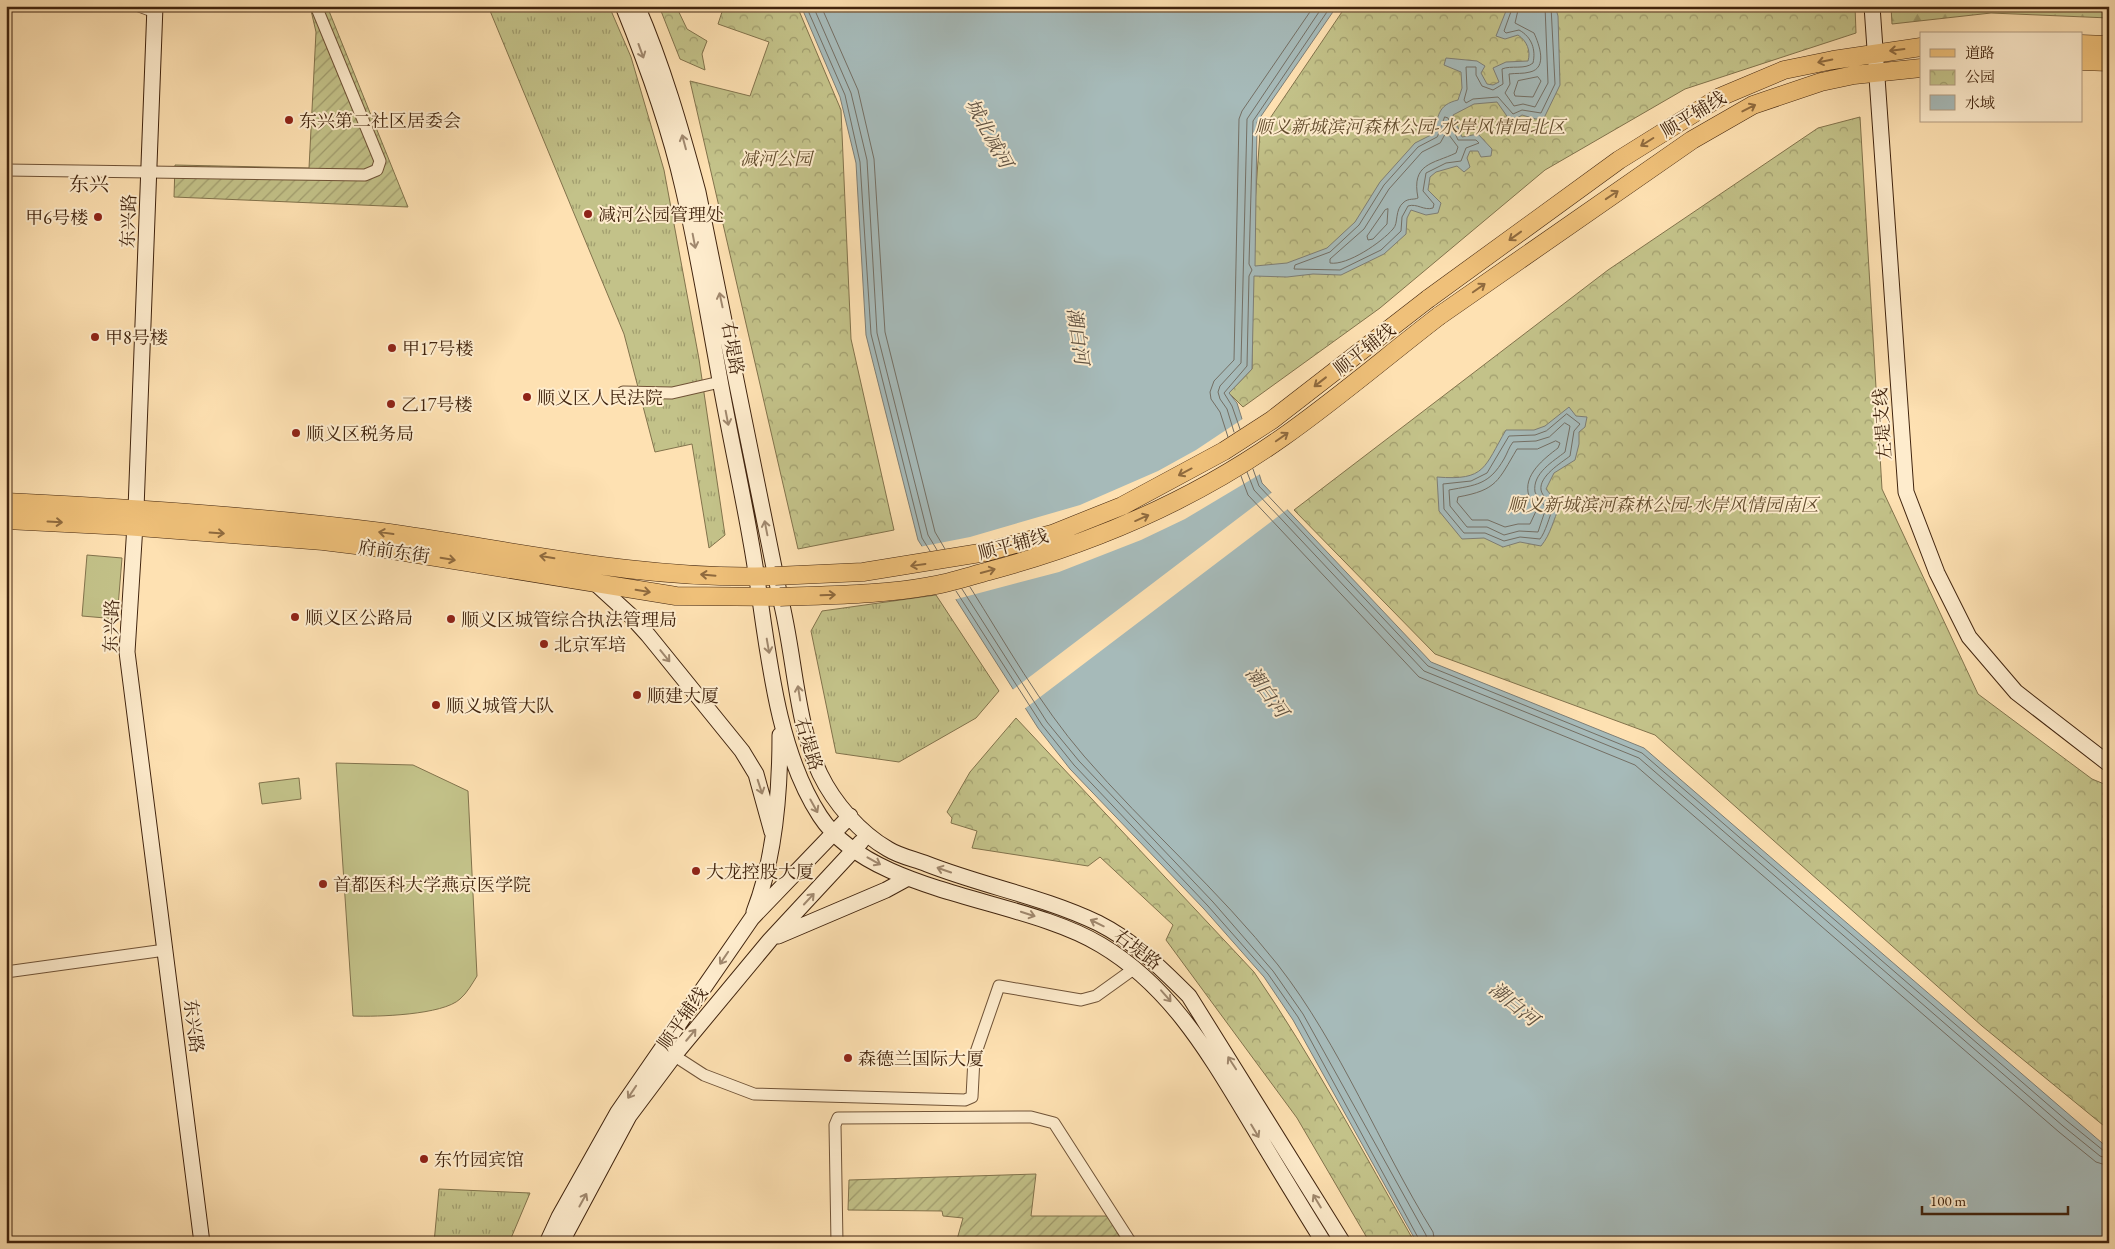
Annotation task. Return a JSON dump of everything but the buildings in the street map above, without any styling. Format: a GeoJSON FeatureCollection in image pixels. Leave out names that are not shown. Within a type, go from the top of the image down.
{"type":"FeatureCollection","features":[{"type":"Feature","properties":{"kind":"main road","name":"右堤路"},"geometry":{"type":"LineString","coordinates":[[623,6],[656,92],[683,186],[757,577],[759,598],[780,712],[792,758],[803,786],[820,817],[834,834],[855,850],[908,878],[1053,922],[1100,944],[1135,968],[1160,989],[1181,1014],[1205,1049],[1324,1243]]}},
{"type":"Feature","properties":{"kind":"main road","name":"右堤路"},"geometry":{"type":"LineString","coordinates":[[637,6],[654,45],[698,192],[775,576],[788,630],[808,738],[820,774],[836,801],[868,833],[888,849],[943,870],[1050,904],[1099,924],[1135,946],[1163,969],[1190,996],[1343,1243]]}},
{"type":"Feature","properties":{"kind":"main road","name":"左堤支线"},"geometry":{"type":"LineString","coordinates":[[1872,6],[1875,73],[1906,492],[1937,573],[1969,637],[2016,692],[2109,764]]}},
{"type":"Feature","properties":{"kind":"main road","name":"东兴路"},"geometry":{"type":"LineString","coordinates":[[155,9],[136,509],[127,652],[202,1243]]}},
{"type":"Feature","properties":{"kind":"main road"},"geometry":{"type":"LineString","coordinates":[[2082,44],[2109,45]]}},
{"type":"Feature","properties":{"kind":"main road","name":"顺平辅线"},"geometry":{"type":"LineString","coordinates":[[775,576],[863,572],[986,552],[1052,534],[1122,506],[1224,451],[1272,420],[1428,299],[1619,160],[1720,97],[1784,70],[1874,53],[1920,47]]}},
{"type":"Feature","properties":{"kind":"main road"},"geometry":{"type":"LineString","coordinates":[[2082,61],[2109,62]]}},
{"type":"Feature","properties":{"kind":"main road","name":"顺平辅线"},"geometry":{"type":"LineString","coordinates":[[780,598],[865,594],[932,586],[1043,556],[1110,532],[1171,504],[1227,473],[1283,437],[1439,316],[1692,140],[1753,105],[1821,82],[1920,68]]}},
{"type":"Feature","properties":{"kind":"main road","name":"府前东街"},"geometry":{"type":"LineString","coordinates":[[6,502],[136,509],[334,526],[634,568],[714,576],[775,576]]}},
{"type":"Feature","properties":{"kind":"main road","name":"府前东街"},"geometry":{"type":"LineString","coordinates":[[6,520],[135,527],[371,547],[676,596],[780,598]]}},
{"type":"Feature","properties":{"kind":"main road"},"geometry":{"type":"LineString","coordinates":[[595,584],[629,614],[648,635],[742,750],[756,774],[772,832]]}},
{"type":"Feature","properties":{"kind":"main road"},"geometry":{"type":"LineString","coordinates":[[752,918],[767,872],[780,768],[780,712]]}},
{"type":"Feature","properties":{"kind":"main road","name":"顺平辅线"},"geometry":{"type":"LineString","coordinates":[[560,1243],[629,1116],[752,918],[850,816]]}},
{"type":"Feature","properties":{"kind":"main road","name":"顺平辅线"},"geometry":{"type":"LineString","coordinates":[[547,1243],[559,1217],[618,1112],[668,1052],[855,850],[868,833]]}},
{"type":"Feature","properties":{"kind":"main road"},"geometry":{"type":"LineString","coordinates":[[770,940],[819,917],[886,890],[908,878]]}},
{"type":"Feature","properties":{"kind":"street"},"geometry":{"type":"LineString","coordinates":[[139,6],[155,9]]}},
{"type":"Feature","properties":{"kind":"street"},"geometry":{"type":"LineString","coordinates":[[6,170],[364,175],[377,170],[380,160],[316,6]]}},
{"type":"Feature","properties":{"kind":"street"},"geometry":{"type":"LineString","coordinates":[[623,392],[672,393],[720,382]]}},
{"type":"Feature","properties":{"kind":"street"},"geometry":{"type":"LineString","coordinates":[[6,972],[165,950]]}},
{"type":"Feature","properties":{"kind":"street"},"geometry":{"type":"LineString","coordinates":[[668,1052],[704,1075],[754,1094],[965,1100],[972,1097],[974,1058],[999,986],[1081,1000],[1096,996],[1135,968]]}},
{"type":"Feature","properties":{"kind":"street"},"geometry":{"type":"LineString","coordinates":[[838,1243],[835,1125],[838,1118],[1022,1117],[1042,1118],[1054,1123],[1130,1243]]}},
{"type":"Feature","properties":{"kind":"green space"},"geometry":{"type":"Polygon","coordinates":[[[310,6],[327,6],[408,207],[174,197],[175,165],[309,168],[316,32],[310,6]]]}},
{"type":"Feature","properties":{"kind":"green space"},"geometry":{"type":"Polygon","coordinates":[[[488,6],[609,6],[631,57],[664,170],[699,359],[725,535],[709,548],[692,444],[655,452],[624,334],[488,6]]]}},
{"type":"Feature","properties":{"kind":"green space"},"geometry":{"type":"Polygon","coordinates":[[[659,6],[676,6],[687,29],[707,41],[702,54],[705,70],[680,59],[659,6]]]}},
{"type":"Feature","properties":{"kind":"green space","name":"减河公园"},"geometry":{"type":"Polygon","coordinates":[[[724,6],[797,6],[841,110],[851,339],[894,530],[798,549],[690,81],[750,96],[769,42],[718,24],[724,6]]]}},
{"type":"Feature","properties":{"kind":"green space","name":"顺义新城滨河森林公园-水岸风情园北区"},"geometry":{"type":"Polygon","coordinates":[[[1346,6],[1855,6],[1856,33],[1685,89],[1545,170],[1380,308],[1243,407],[1229,393],[1252,369],[1252,245],[1260,133],[1346,6]]]}},
{"type":"Feature","properties":{"kind":"green space"},"geometry":{"type":"Polygon","coordinates":[[[1891,6],[2109,6],[2109,18],[1991,13],[1892,24],[1891,6]]]}},
{"type":"Feature","properties":{"kind":"green space","name":"顺义新城滨河森林公园-水岸风情园南区"},"geometry":{"type":"Polygon","coordinates":[[[1860,117],[1882,489],[1978,694],[2092,779],[2109,786],[2109,1130],[1982,1026],[1655,735],[1435,654],[1294,510],[1608,270],[1818,128],[1860,117]]]}},
{"type":"Feature","properties":{"kind":"green space"},"geometry":{"type":"Polygon","coordinates":[[[87,555],[122,558],[117,619],[82,616],[87,555]]]}},
{"type":"Feature","properties":{"kind":"green space"},"geometry":{"type":"Polygon","coordinates":[[[936,595],[999,691],[976,718],[899,762],[836,753],[811,631],[822,611],[936,595]]]}},
{"type":"Feature","properties":{"kind":"green space"},"geometry":{"type":"Polygon","coordinates":[[[1016,718],[1254,972],[1297,1038],[1415,1243],[1370,1243],[1297,1118],[1166,940],[1173,925],[1100,857],[1088,866],[972,848],[977,831],[951,823],[952,818],[947,812],[970,772],[1016,718]]]}},
{"type":"Feature","properties":{"kind":"green space"},"geometry":{"type":"Polygon","coordinates":[[[336,763],[413,765],[468,791],[477,976],[465,994],[452,1004],[439,1009],[409,1014],[353,1016],[336,763]]]}},
{"type":"Feature","properties":{"kind":"green space"},"geometry":{"type":"Polygon","coordinates":[[[299,778],[301,799],[262,804],[259,783],[299,778]]]}},
{"type":"Feature","properties":{"kind":"green space"},"geometry":{"type":"Polygon","coordinates":[[[1036,1174],[1031,1216],[1108,1216],[1123,1243],[956,1243],[963,1218],[943,1216],[942,1211],[848,1210],[849,1180],[1036,1174]]]}},
{"type":"Feature","properties":{"kind":"green space"},"geometry":{"type":"Polygon","coordinates":[[[439,1189],[530,1193],[509,1243],[434,1243],[439,1189]]]}},
{"type":"Feature","properties":{"kind":"water"},"geometry":{"type":"Polygon","coordinates":[[[801,6],[1337,6],[1257,122],[1255,266],[1287,263],[1327,248],[1355,222],[1380,182],[1415,143],[1433,134],[1442,108],[1458,100],[1462,88],[1461,72],[1444,65],[1446,58],[1477,61],[1485,66],[1481,73],[1487,84],[1493,85],[1499,82],[1493,68],[1506,62],[1528,61],[1529,57],[1524,40],[1518,35],[1505,39],[1496,36],[1508,6],[1555,6],[1558,16],[1560,85],[1544,118],[1536,119],[1522,115],[1511,122],[1497,102],[1474,104],[1453,115],[1462,137],[1478,134],[1492,149],[1491,156],[1481,157],[1478,151],[1470,151],[1467,158],[1470,167],[1464,172],[1457,166],[1436,172],[1430,177],[1428,190],[1441,203],[1438,213],[1426,215],[1411,210],[1407,218],[1406,234],[1384,254],[1341,275],[1254,276],[1252,369],[1229,393],[1237,403],[1262,483],[1431,662],[1644,748],[2109,1149],[2109,1243],[1417,1243],[1293,1020],[1264,977],[1204,909],[1070,769],[1038,728],[918,540],[866,335],[856,163],[840,97],[801,6]]]}},
{"type":"Feature","properties":{"kind":"water"},"geometry":{"type":"Polygon","coordinates":[[[1569,407],[1576,416],[1587,417],[1585,427],[1579,432],[1579,444],[1575,460],[1554,473],[1546,489],[1560,506],[1550,532],[1541,546],[1520,542],[1503,547],[1484,538],[1462,539],[1439,511],[1437,477],[1453,478],[1475,474],[1487,462],[1506,430],[1534,430],[1545,426],[1569,407]]]}},
{"type":"Feature","properties":{"kind":"pier"},"geometry":{"type":"Polygon","coordinates":[[[1244,418],[1262,473],[1185,519],[1141,540],[1059,572],[953,600],[919,547],[970,537],[1080,505],[1158,471],[1196,450],[1244,418]]]}},
{"type":"Feature","properties":{"kind":"pier"},"geometry":{"type":"Polygon","coordinates":[[[1274,491],[1289,508],[1023,710],[1011,691],[1274,491]]]}},
{"type":"Feature","properties":{"kind":"place","name":"东兴第二社区居委会"},"geometry":{"type":"Point","coordinates":[289,120]}},
{"type":"Feature","properties":{"kind":"place","name":"减河公园管理处"},"geometry":{"type":"Point","coordinates":[588,214]}},
{"type":"Feature","properties":{"kind":"place","name":"甲6号楼"},"geometry":{"type":"Point","coordinates":[98,217]}},
{"type":"Feature","properties":{"kind":"place","name":"甲8号楼"},"geometry":{"type":"Point","coordinates":[95,337]}},
{"type":"Feature","properties":{"kind":"place","name":"甲17号楼"},"geometry":{"type":"Point","coordinates":[392,348]}},
{"type":"Feature","properties":{"kind":"place","name":"顺义区人民法院"},"geometry":{"type":"Point","coordinates":[527,397]}},
{"type":"Feature","properties":{"kind":"place","name":"乙17号楼"},"geometry":{"type":"Point","coordinates":[391,404]}},
{"type":"Feature","properties":{"kind":"place","name":"顺义区税务局"},"geometry":{"type":"Point","coordinates":[296,433]}},
{"type":"Feature","properties":{"kind":"place","name":"顺义区公路局"},"geometry":{"type":"Point","coordinates":[295,617]}},
{"type":"Feature","properties":{"kind":"place","name":"顺义区城管综合执法管理局"},"geometry":{"type":"Point","coordinates":[451,619]}},
{"type":"Feature","properties":{"kind":"place","name":"北京军培"},"geometry":{"type":"Point","coordinates":[544,644]}},
{"type":"Feature","properties":{"kind":"place","name":"顺建大厦"},"geometry":{"type":"Point","coordinates":[637,695]}},
{"type":"Feature","properties":{"kind":"place","name":"顺义城管大队"},"geometry":{"type":"Point","coordinates":[436,705]}},
{"type":"Feature","properties":{"kind":"place","name":"大龙控股大厦"},"geometry":{"type":"Point","coordinates":[696,871]}},
{"type":"Feature","properties":{"kind":"place","name":"首都医科大学燕京医学院"},"geometry":{"type":"Point","coordinates":[323,884]}},
{"type":"Feature","properties":{"kind":"place","name":"森德兰国际大厦"},"geometry":{"type":"Point","coordinates":[848,1058]}},
{"type":"Feature","properties":{"kind":"place","name":"东竹园宾馆"},"geometry":{"type":"Point","coordinates":[424,1159]}},
{"type":"Feature","properties":{"kind":"district","name":"东兴"},"geometry":{"type":"Point","coordinates":[89,184]}},
{"type":"Feature","properties":{"kind":"water label","name":"城北减河"},"geometry":{"type":"Point","coordinates":[989,133]}},
{"type":"Feature","properties":{"kind":"water label","name":"潮白河"},"geometry":{"type":"Point","coordinates":[1078,336]}},
{"type":"Feature","properties":{"kind":"water label","name":"潮白河"},"geometry":{"type":"Point","coordinates":[1267,692]}},
{"type":"Feature","properties":{"kind":"water label","name":"潮白河"},"geometry":{"type":"Point","coordinates":[1514,1004]}}]}
